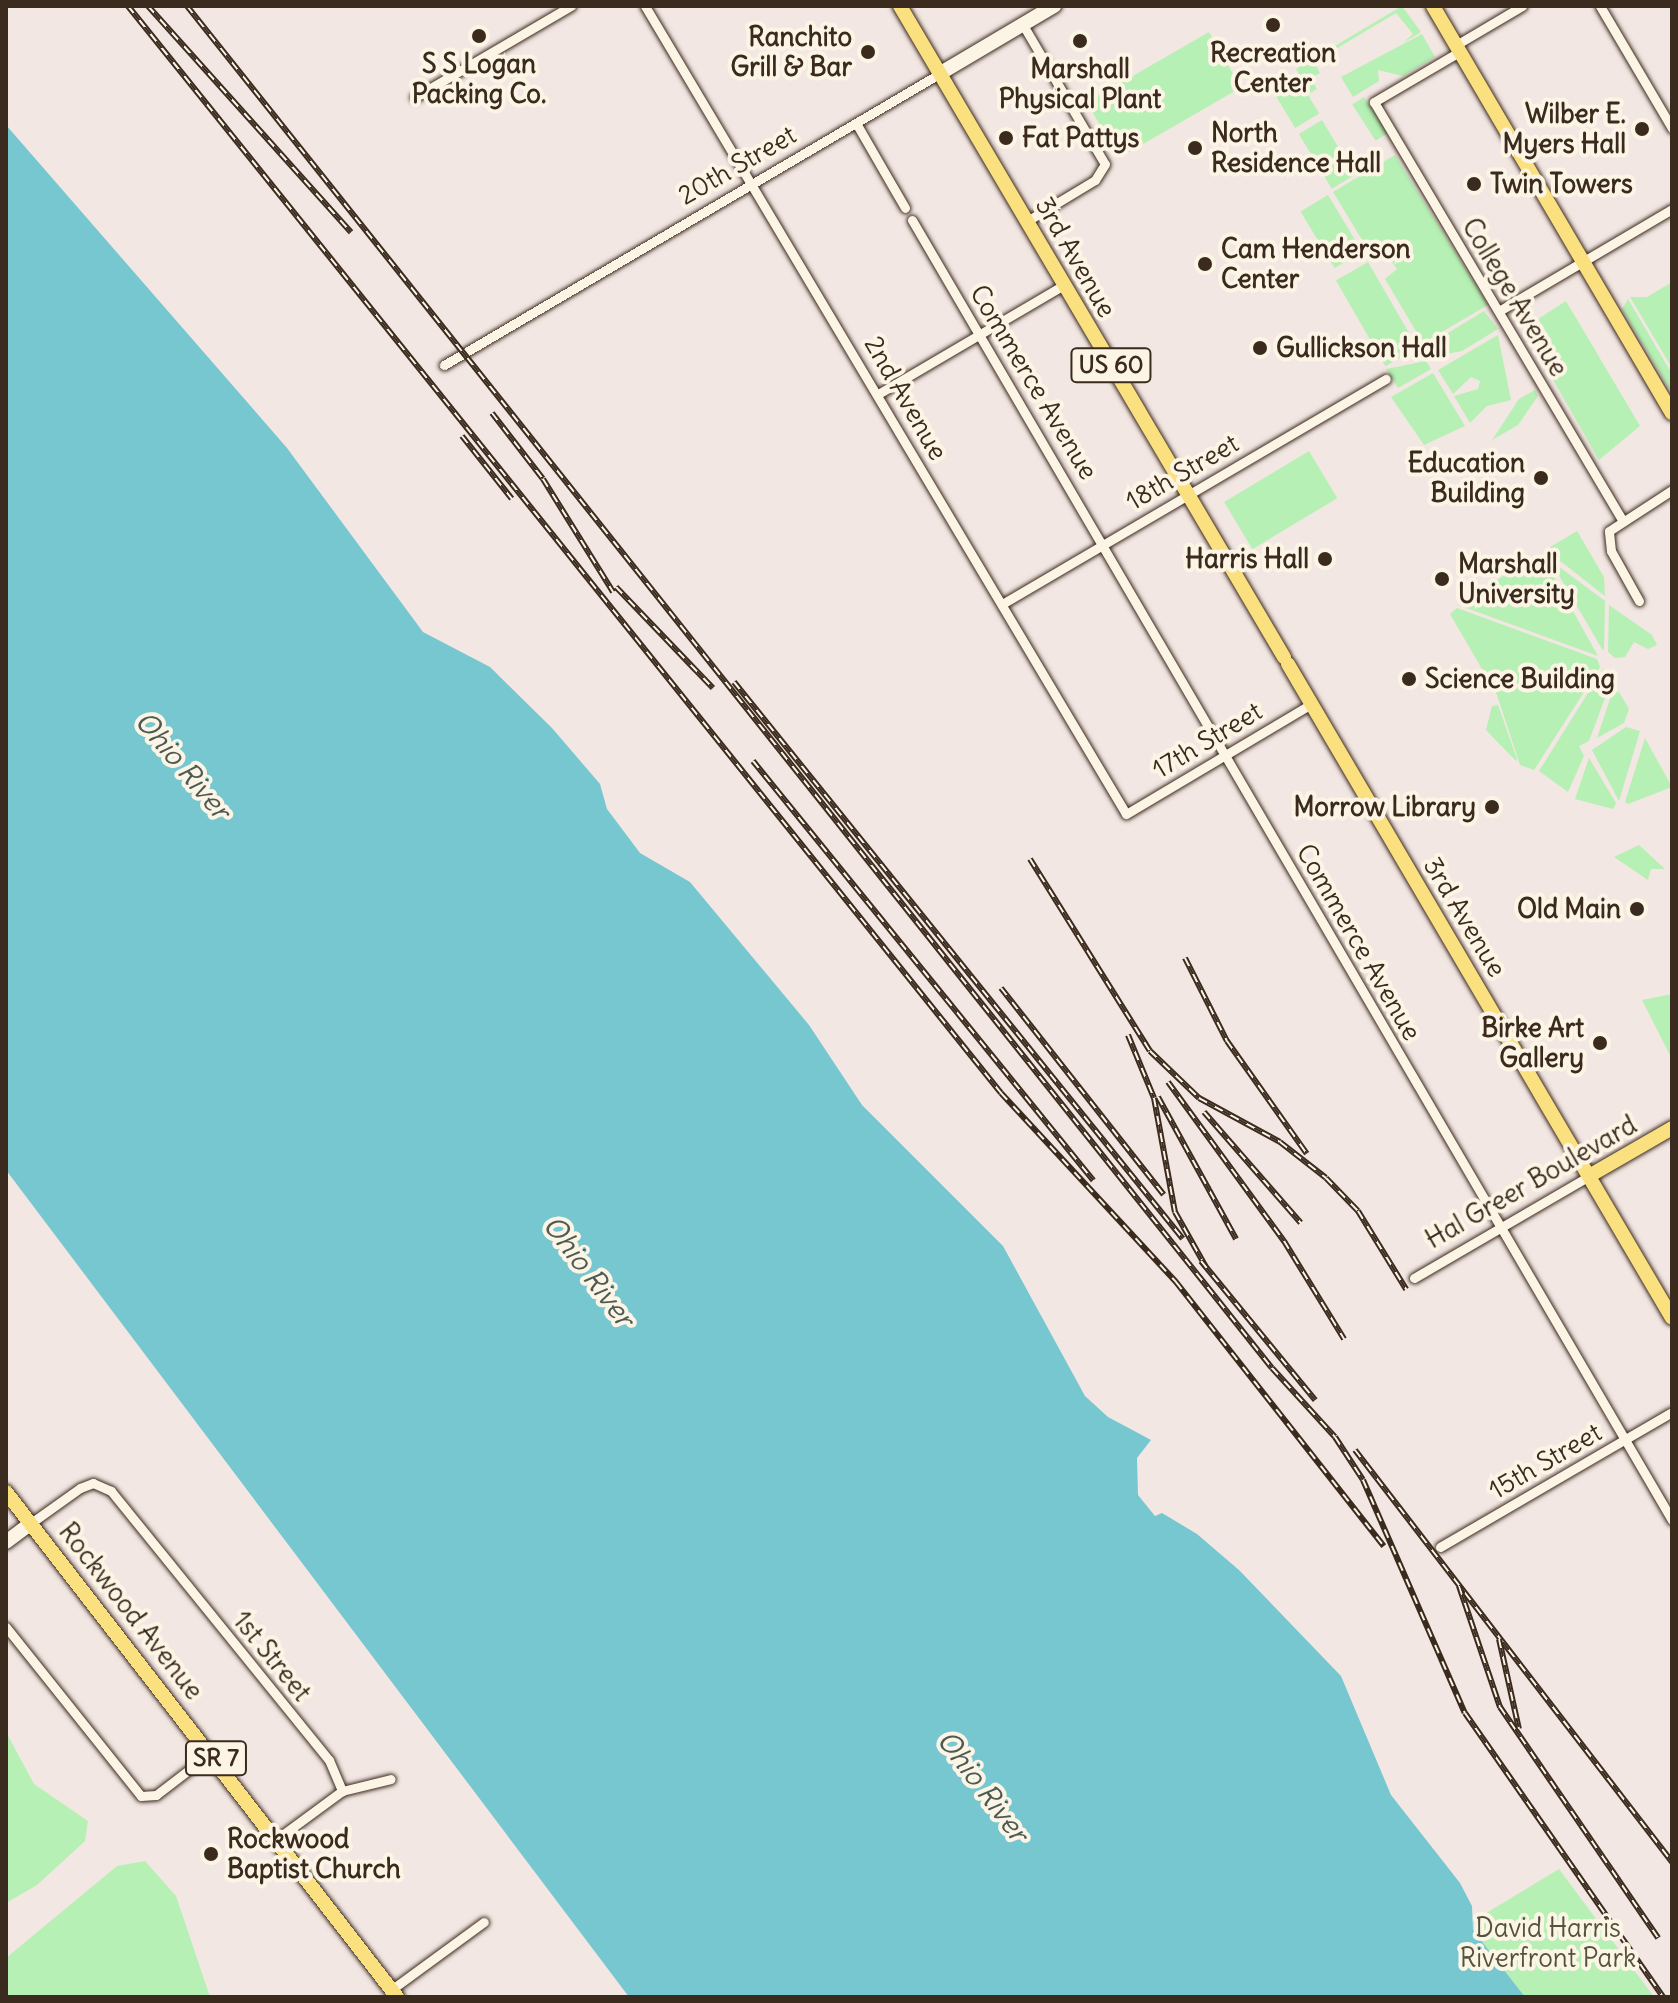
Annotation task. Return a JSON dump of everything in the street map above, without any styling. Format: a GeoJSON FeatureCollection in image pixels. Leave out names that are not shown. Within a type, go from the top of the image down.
{"type":"FeatureCollection","features":[{"type":"Feature","properties":{"kind":"main road","name":"3rd Avenue"},"geometry":{"type":"LineString","coordinates":[[900,6],[1672,1318]]}},
{"type":"Feature","properties":{"kind":"main road","name":"20th Street"},"geometry":{"type":"LineString","coordinates":[[939,74],[1054,6]]}},
{"type":"Feature","properties":{"kind":"main road"},"geometry":{"type":"LineString","coordinates":[[1433,6],[1672,413]]}},
{"type":"Feature","properties":{"kind":"main road","name":"Hal Greer Boulevard"},"geometry":{"type":"LineString","coordinates":[[1589,1176],[1672,1128]]}},
{"type":"Feature","properties":{"kind":"main road","name":"SR 7"},"geometry":{"type":"LineString","coordinates":[[6,1492],[31,1523]]}},
{"type":"Feature","properties":{"kind":"main road"},"geometry":{"type":"LineString","coordinates":[[6,1542],[31,1523]]}},
{"type":"Feature","properties":{"kind":"main road","name":"Rockwood Avenue"},"geometry":{"type":"LineString","coordinates":[[31,1523],[212,1752],[394,1993]]}},
{"type":"Feature","properties":{"kind":"street"},"geometry":{"type":"LineString","coordinates":[[415,97],[571,6]]}},
{"type":"Feature","properties":{"kind":"street","name":"2nd Avenue"},"geometry":{"type":"LineString","coordinates":[[645,6],[1126,814]]}},
{"type":"Feature","properties":{"kind":"street"},"geometry":{"type":"LineString","coordinates":[[1458,48],[1522,6]]}},
{"type":"Feature","properties":{"kind":"street"},"geometry":{"type":"LineString","coordinates":[[1600,6],[1672,128]]}},
{"type":"Feature","properties":{"kind":"street"},"geometry":{"type":"LineString","coordinates":[[1023,25],[1105,164],[1095,180],[1027,221]]}},
{"type":"Feature","properties":{"kind":"street","name":"College Avenue"},"geometry":{"type":"LineString","coordinates":[[1458,48],[1374,102],[1621,518]]}},
{"type":"Feature","properties":{"kind":"street","name":"20th Street"},"geometry":{"type":"LineString","coordinates":[[444,365],[939,74]]}},
{"type":"Feature","properties":{"kind":"street"},"geometry":{"type":"LineString","coordinates":[[856,123],[905,208]]}},
{"type":"Feature","properties":{"kind":"street"},"geometry":{"type":"LineString","coordinates":[[1499,311],[1672,209]]}},
{"type":"Feature","properties":{"kind":"street","name":"Commerce Avenue"},"geometry":{"type":"LineString","coordinates":[[912,220],[1104,543],[1672,1520]]}},
{"type":"Feature","properties":{"kind":"street"},"geometry":{"type":"LineString","coordinates":[[878,394],[1064,285]]}},
{"type":"Feature","properties":{"kind":"street","name":"18th Street"},"geometry":{"type":"LineString","coordinates":[[1002,604],[1386,379]]}},
{"type":"Feature","properties":{"kind":"street"},"geometry":{"type":"LineString","coordinates":[[1639,601],[1609,545],[1609,531],[1621,518],[1672,490]]}},
{"type":"Feature","properties":{"kind":"street","name":"17th Street"},"geometry":{"type":"LineString","coordinates":[[1126,814],[1311,704]]}},
{"type":"Feature","properties":{"kind":"street","name":"Hal Greer Boulevard"},"geometry":{"type":"LineString","coordinates":[[1414,1278],[1589,1176]]}},
{"type":"Feature","properties":{"kind":"street","name":"15th Street"},"geometry":{"type":"LineString","coordinates":[[1440,1547],[1672,1412]]}},
{"type":"Feature","properties":{"kind":"street","name":"1st Street"},"geometry":{"type":"LineString","coordinates":[[31,1523],[80,1488],[93,1483],[111,1491],[329,1760],[342,1791]]}},
{"type":"Feature","properties":{"kind":"street"},"geometry":{"type":"LineString","coordinates":[[6,1627],[141,1796],[156,1795],[212,1752]]}},
{"type":"Feature","properties":{"kind":"street"},"geometry":{"type":"LineString","coordinates":[[278,1838],[342,1791],[391,1779]]}},
{"type":"Feature","properties":{"kind":"street"},"geometry":{"type":"LineString","coordinates":[[394,1993],[484,1922]]}},
{"type":"Feature","properties":{"kind":"green space"},"geometry":{"type":"Polygon","coordinates":[[[1402,6],[1421,32],[1403,43],[1413,34],[1396,13],[1314,62],[1320,73],[1311,78],[1317,89],[1310,93],[1296,69],[1402,6]]]}},
{"type":"Feature","properties":{"kind":"green space"},"geometry":{"type":"Polygon","coordinates":[[[1209,32],[1241,87],[1119,158],[1087,102],[1209,32]]]}},
{"type":"Feature","properties":{"kind":"green space"},"geometry":{"type":"Polygon","coordinates":[[[1422,34],[1435,57],[1403,76],[1378,70],[1379,81],[1353,97],[1341,77],[1422,34]]]}},
{"type":"Feature","properties":{"kind":"green space"},"geometry":{"type":"Polygon","coordinates":[[[1296,75],[1319,114],[1295,128],[1272,89],[1296,75]]]}},
{"type":"Feature","properties":{"kind":"green space"},"geometry":{"type":"Polygon","coordinates":[[[1364,97],[1387,133],[1376,141],[1352,105],[1364,97]]]}},
{"type":"Feature","properties":{"kind":"green space"},"geometry":{"type":"Polygon","coordinates":[[[1322,120],[1355,175],[1332,189],[1299,134],[1322,120]]]}},
{"type":"Feature","properties":{"kind":"green space"},"geometry":{"type":"Polygon","coordinates":[[[1395,155],[1488,305],[1423,343],[1385,279],[1397,269],[1385,252],[1375,257],[1367,248],[1333,192],[1395,155]]]}},
{"type":"Feature","properties":{"kind":"green space"},"geometry":{"type":"Polygon","coordinates":[[[1328,195],[1362,252],[1335,268],[1301,211],[1328,195]]]}},
{"type":"Feature","properties":{"kind":"green space"},"geometry":{"type":"Polygon","coordinates":[[[1368,262],[1418,348],[1385,366],[1336,280],[1368,262]]]}},
{"type":"Feature","properties":{"kind":"green space"},"geometry":{"type":"Polygon","coordinates":[[[1672,282],[1672,368],[1630,297],[1647,297],[1672,282]]]}},
{"type":"Feature","properties":{"kind":"green space"},"geometry":{"type":"Polygon","coordinates":[[[1628,299],[1672,374],[1672,393],[1622,309],[1628,299]]]}},
{"type":"Feature","properties":{"kind":"green space"},"geometry":{"type":"Polygon","coordinates":[[[1566,301],[1640,426],[1599,460],[1536,350],[1551,340],[1538,319],[1566,301]]]}},
{"type":"Feature","properties":{"kind":"green space"},"geometry":{"type":"Polygon","coordinates":[[[1484,311],[1498,329],[1462,351],[1431,357],[1425,347],[1484,311]]]}},
{"type":"Feature","properties":{"kind":"green space"},"geometry":{"type":"Polygon","coordinates":[[[1498,335],[1511,400],[1487,406],[1470,423],[1454,396],[1478,389],[1480,381],[1471,377],[1453,394],[1438,370],[1498,335]]]}},
{"type":"Feature","properties":{"kind":"green space"},"geometry":{"type":"Polygon","coordinates":[[[1426,361],[1431,369],[1398,388],[1386,369],[1426,361]]]}},
{"type":"Feature","properties":{"kind":"green space"},"geometry":{"type":"Polygon","coordinates":[[[1433,373],[1465,426],[1424,445],[1391,397],[1433,373]]]}},
{"type":"Feature","properties":{"kind":"green space"},"geometry":{"type":"Polygon","coordinates":[[[1535,390],[1538,396],[1518,425],[1492,440],[1519,399],[1535,390]]]}},
{"type":"Feature","properties":{"kind":"green space"},"geometry":{"type":"Polygon","coordinates":[[[1309,451],[1337,498],[1252,549],[1224,502],[1309,451]]]}},
{"type":"Feature","properties":{"kind":"green space"},"geometry":{"type":"Polygon","coordinates":[[[1577,531],[1604,577],[1605,596],[1550,553],[1550,547],[1577,531]]]}},
{"type":"Feature","properties":{"kind":"green space"},"geometry":{"type":"Polygon","coordinates":[[[1534,556],[1545,561],[1598,656],[1458,605],[1534,556]]]}},
{"type":"Feature","properties":{"kind":"green space"},"geometry":{"type":"Polygon","coordinates":[[[1550,560],[1605,601],[1604,650],[1602,649],[1550,560]]]}},
{"type":"Feature","properties":{"kind":"green space"},"geometry":{"type":"Polygon","coordinates":[[[1609,605],[1652,635],[1657,645],[1648,649],[1634,642],[1625,657],[1615,658],[1608,652],[1609,605]]]}},
{"type":"Feature","properties":{"kind":"green space"},"geometry":{"type":"Polygon","coordinates":[[[1457,608],[1597,659],[1600,667],[1534,770],[1520,765],[1497,695],[1450,614],[1457,608]]]}},
{"type":"Feature","properties":{"kind":"green space"},"geometry":{"type":"Polygon","coordinates":[[[1603,669],[1611,682],[1589,741],[1579,746],[1584,756],[1568,792],[1539,771],[1603,669]]]}},
{"type":"Feature","properties":{"kind":"green space"},"geometry":{"type":"Polygon","coordinates":[[[1619,692],[1629,709],[1624,723],[1597,738],[1612,693],[1619,692]]]}},
{"type":"Feature","properties":{"kind":"green space"},"geometry":{"type":"Polygon","coordinates":[[[1498,705],[1516,761],[1486,730],[1492,706],[1498,705]]]}},
{"type":"Feature","properties":{"kind":"green space"},"geometry":{"type":"Polygon","coordinates":[[[1626,727],[1640,731],[1619,801],[1592,750],[1626,727]]]}},
{"type":"Feature","properties":{"kind":"green space"},"geometry":{"type":"Polygon","coordinates":[[[1645,738],[1672,787],[1628,804],[1625,802],[1645,738]]]}},
{"type":"Feature","properties":{"kind":"green space"},"geometry":{"type":"Polygon","coordinates":[[[1589,758],[1616,803],[1613,809],[1575,799],[1589,758]]]}},
{"type":"Feature","properties":{"kind":"green space"},"geometry":{"type":"Polygon","coordinates":[[[1639,845],[1665,869],[1651,869],[1648,880],[1614,857],[1639,845]]]}},
{"type":"Feature","properties":{"kind":"green space"},"geometry":{"type":"Polygon","coordinates":[[[1672,994],[1672,1059],[1642,1000],[1672,994]]]}},
{"type":"Feature","properties":{"kind":"green space"},"geometry":{"type":"Polygon","coordinates":[[[6,1732],[34,1784],[88,1821],[85,1841],[37,1885],[6,1903],[6,1732]]]}},
{"type":"Feature","properties":{"kind":"green space"},"geometry":{"type":"Polygon","coordinates":[[[145,1861],[176,1896],[210,1997],[6,1997],[6,1958],[117,1866],[145,1861]]]}},
{"type":"Feature","properties":{"kind":"green space","name":"David Harris Riverfront Park"},"geometry":{"type":"Polygon","coordinates":[[[1559,1869],[1654,1997],[1525,1997],[1473,1930],[1473,1921],[1559,1869]]]}},
{"type":"Feature","properties":{"kind":"water","name":"Ohio River"},"geometry":{"type":"Polygon","coordinates":[[[6,125],[287,448],[423,632],[490,667],[552,728],[600,784],[607,809],[640,853],[690,882],[809,1025],[862,1105],[1003,1246],[1085,1396],[1108,1417],[1151,1440],[1137,1458],[1138,1495],[1155,1516],[1162,1513],[1197,1534],[1239,1570],[1341,1676],[1391,1795],[1460,1883],[1472,1906],[1473,1930],[1525,1997],[629,1997],[6,1170],[6,125]]]}},
{"type":"Feature","properties":{"kind":"railway"},"geometry":{"type":"LineString","coordinates":[[128,6],[1001,1093],[1176,1282],[1384,1546]]}},
{"type":"Feature","properties":{"kind":"railway"},"geometry":{"type":"LineString","coordinates":[[148,6],[351,232]]}},
{"type":"Feature","properties":{"kind":"railway"},"geometry":{"type":"LineString","coordinates":[[187,6],[1272,1368],[1335,1437],[1363,1480],[1465,1713],[1663,1997]]}},
{"type":"Feature","properties":{"kind":"railway"},"geometry":{"type":"LineString","coordinates":[[492,413],[543,479],[613,592]]}},
{"type":"Feature","properties":{"kind":"railway"},"geometry":{"type":"LineString","coordinates":[[462,436],[512,499]]}},
{"type":"Feature","properties":{"kind":"railway"},"geometry":{"type":"LineString","coordinates":[[616,587],[713,688]]}},
{"type":"Feature","properties":{"kind":"railway"},"geometry":{"type":"LineString","coordinates":[[734,682],[1183,1239]]}},
{"type":"Feature","properties":{"kind":"railway"},"geometry":{"type":"LineString","coordinates":[[753,761],[1093,1180]]}},
{"type":"Feature","properties":{"kind":"railway"},"geometry":{"type":"LineString","coordinates":[[1030,859],[1150,1051],[1199,1098],[1280,1142],[1326,1178],[1358,1211],[1406,1289]]}},
{"type":"Feature","properties":{"kind":"railway"},"geometry":{"type":"LineString","coordinates":[[1185,958],[1227,1041],[1307,1154]]}},
{"type":"Feature","properties":{"kind":"railway"},"geometry":{"type":"LineString","coordinates":[[1001,988],[1164,1195]]}},
{"type":"Feature","properties":{"kind":"railway"},"geometry":{"type":"LineString","coordinates":[[1128,1035],[1154,1098],[1175,1212],[1206,1267]]}},
{"type":"Feature","properties":{"kind":"railway"},"geometry":{"type":"LineString","coordinates":[[1168,1082],[1284,1241],[1344,1339]]}},
{"type":"Feature","properties":{"kind":"railway"},"geometry":{"type":"LineString","coordinates":[[1158,1097],[1236,1239]]}},
{"type":"Feature","properties":{"kind":"railway"},"geometry":{"type":"LineString","coordinates":[[1204,1112],[1301,1223]]}},
{"type":"Feature","properties":{"kind":"railway"},"geometry":{"type":"LineString","coordinates":[[1201,1261],[1315,1400]]}},
{"type":"Feature","properties":{"kind":"railway"},"geometry":{"type":"LineString","coordinates":[[1355,1450],[1672,1862]]}},
{"type":"Feature","properties":{"kind":"railway"},"geometry":{"type":"LineString","coordinates":[[1459,1586],[1500,1707],[1658,1938]]}},
{"type":"Feature","properties":{"kind":"railway"},"geometry":{"type":"LineString","coordinates":[[1499,1639],[1519,1729]]}},
{"type":"Feature","properties":{"kind":"place","name":"Recreation Center"},"geometry":{"type":"Point","coordinates":[1273,25]}},
{"type":"Feature","properties":{"kind":"place","name":"S S Logan Packing Co."},"geometry":{"type":"Point","coordinates":[479,36]}},
{"type":"Feature","properties":{"kind":"place","name":"Marshall Physical Plant"},"geometry":{"type":"Point","coordinates":[1080,41]}},
{"type":"Feature","properties":{"kind":"place","name":"Ranchito Grill & Bar"},"geometry":{"type":"Point","coordinates":[868,52]}},
{"type":"Feature","properties":{"kind":"place","name":"Wilber E. Myers Hall"},"geometry":{"type":"Point","coordinates":[1642,129]}},
{"type":"Feature","properties":{"kind":"place","name":"Fat Pattys"},"geometry":{"type":"Point","coordinates":[1006,138]}},
{"type":"Feature","properties":{"kind":"place","name":"North Residence Hall"},"geometry":{"type":"Point","coordinates":[1195,148]}},
{"type":"Feature","properties":{"kind":"place","name":"Twin Towers"},"geometry":{"type":"Point","coordinates":[1474,184]}},
{"type":"Feature","properties":{"kind":"place","name":"Cam Henderson Center"},"geometry":{"type":"Point","coordinates":[1205,264]}},
{"type":"Feature","properties":{"kind":"place","name":"Gullickson Hall"},"geometry":{"type":"Point","coordinates":[1260,348]}},
{"type":"Feature","properties":{"kind":"place","name":"Education Building"},"geometry":{"type":"Point","coordinates":[1541,478]}},
{"type":"Feature","properties":{"kind":"place","name":"Harris Hall"},"geometry":{"type":"Point","coordinates":[1325,559]}},
{"type":"Feature","properties":{"kind":"place","name":"Marshall University"},"geometry":{"type":"Point","coordinates":[1442,579]}},
{"type":"Feature","properties":{"kind":"place","name":"Science Building"},"geometry":{"type":"Point","coordinates":[1409,679]}},
{"type":"Feature","properties":{"kind":"place","name":"Morrow Library"},"geometry":{"type":"Point","coordinates":[1492,807]}},
{"type":"Feature","properties":{"kind":"place","name":"Old Main"},"geometry":{"type":"Point","coordinates":[1637,909]}},
{"type":"Feature","properties":{"kind":"place","name":"Birke Art Gallery"},"geometry":{"type":"Point","coordinates":[1600,1043]}},
{"type":"Feature","properties":{"kind":"place","name":"Rockwood Baptist Church"},"geometry":{"type":"Point","coordinates":[211,1854]}}]}
